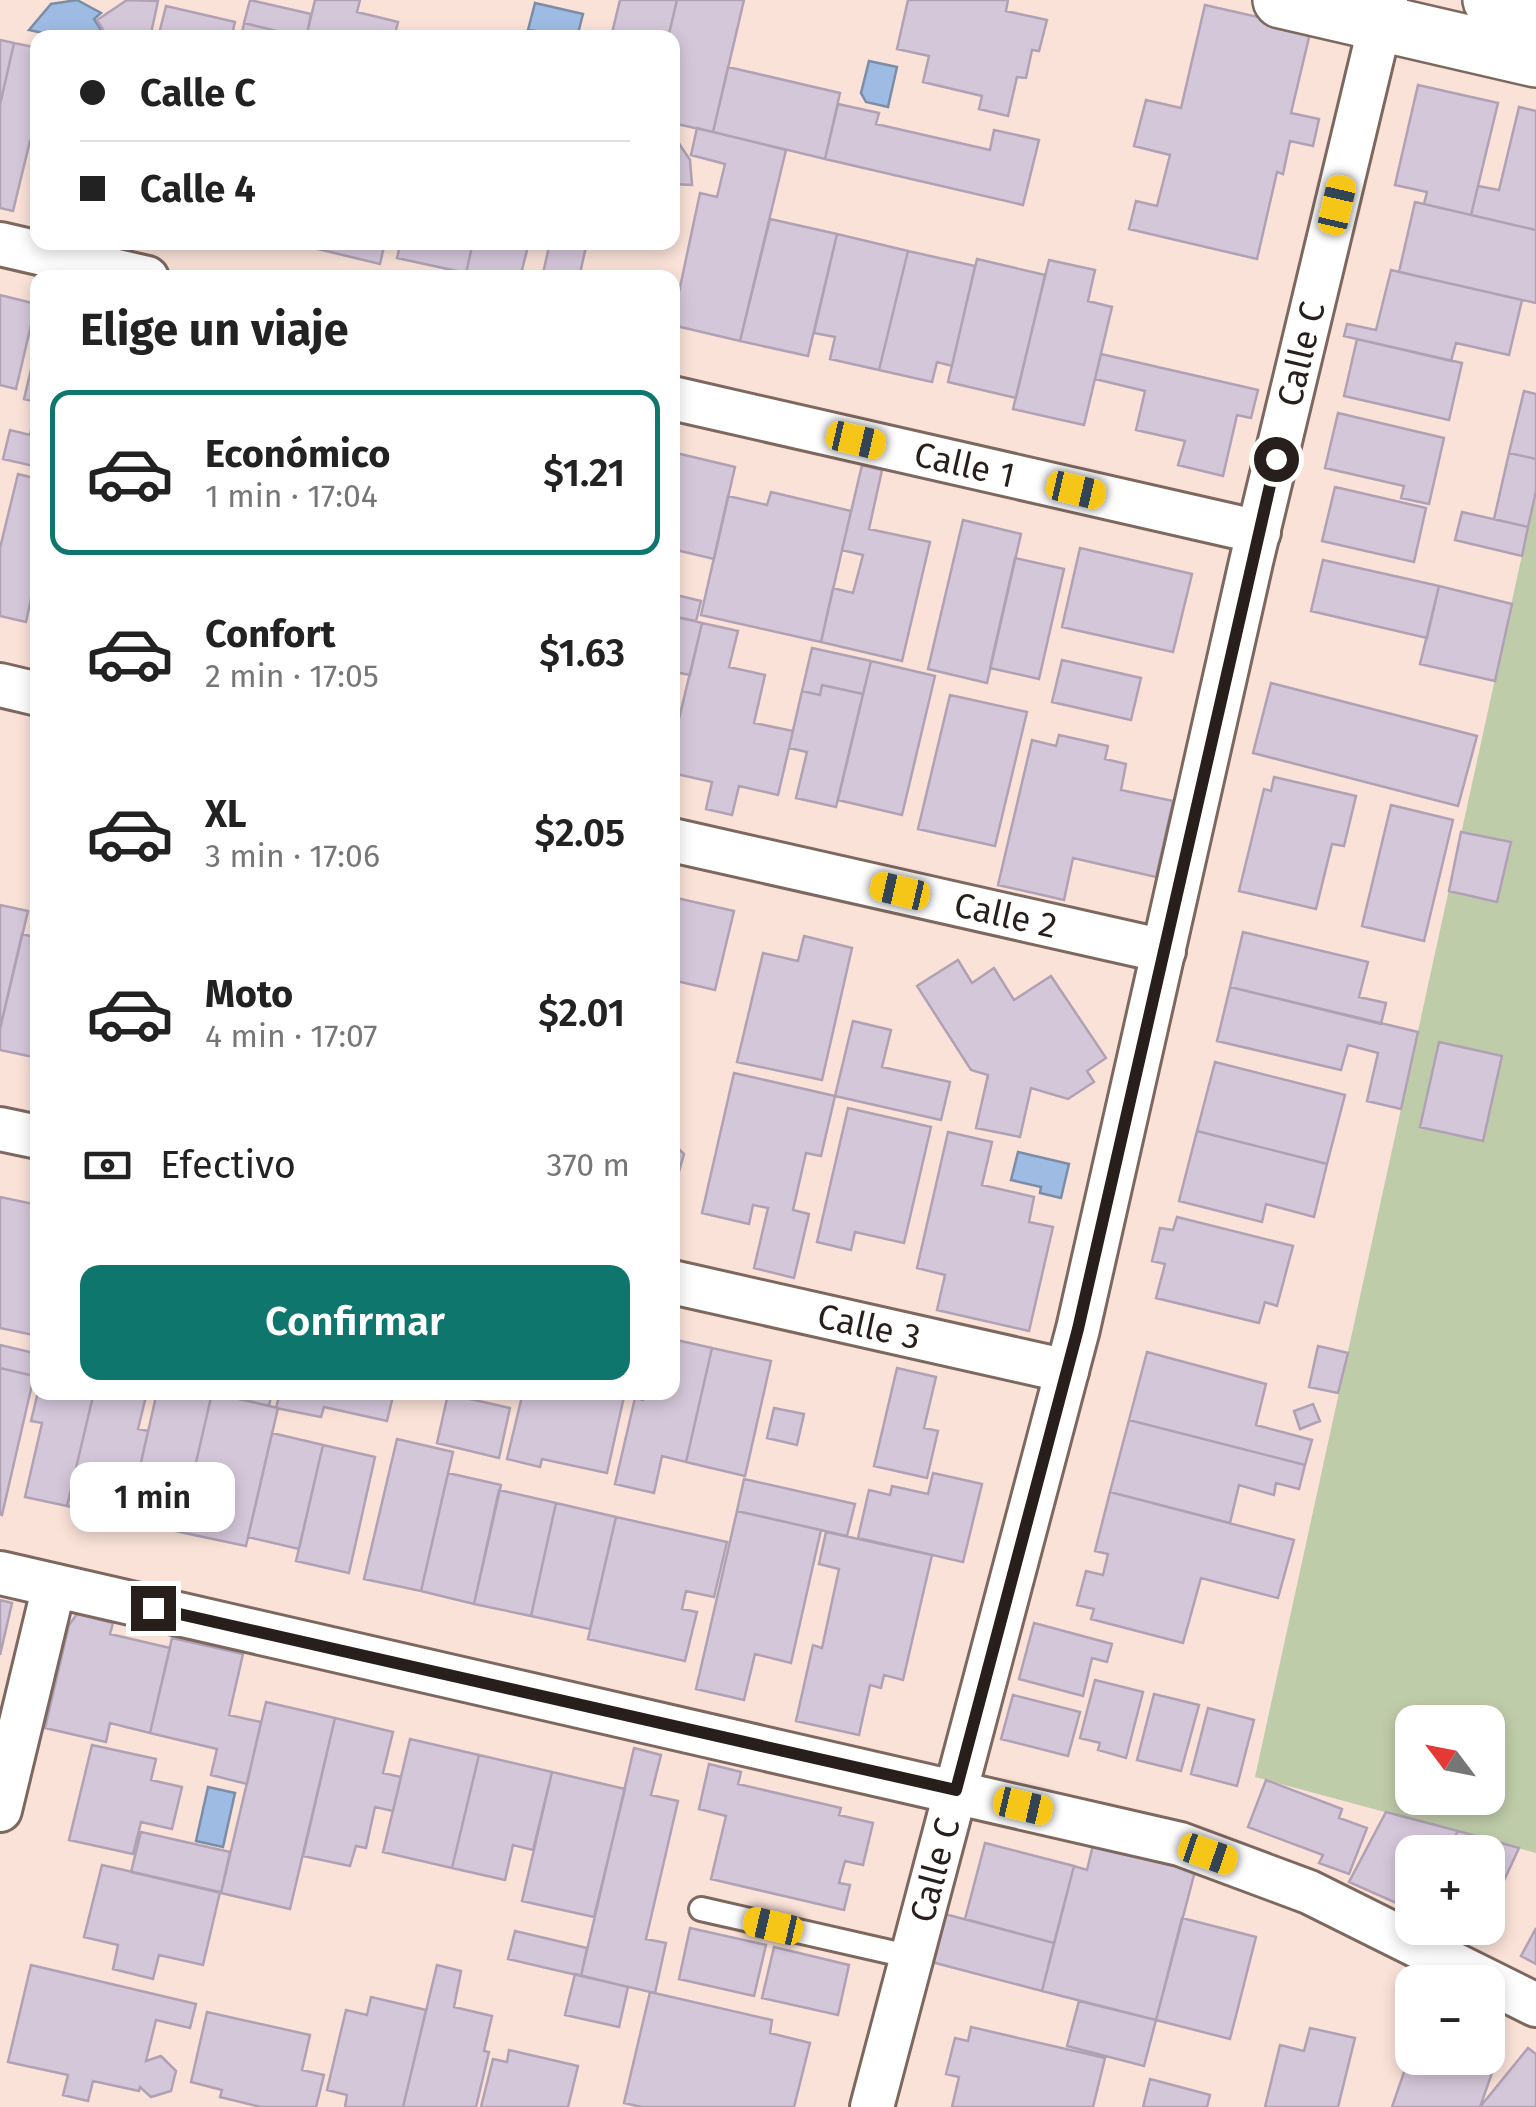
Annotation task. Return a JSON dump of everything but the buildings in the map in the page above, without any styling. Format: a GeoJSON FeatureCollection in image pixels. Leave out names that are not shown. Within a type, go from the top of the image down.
{"type":"FeatureCollection","features":[{"type":"Feature","properties":{"kind":"street"},"geometry":{"type":"LineString","coordinates":[[1282,0],[1383,11],[1536,59]]}},
{"type":"Feature","properties":{"kind":"street"},"geometry":{"type":"LineString","coordinates":[[1492,0],[1536,10]]}},
{"type":"Feature","properties":{"kind":"street","name":"Calle C"},"geometry":{"type":"LineString","coordinates":[[872,2107],[1067,1371],[1383,11]]}},
{"type":"Feature","properties":{"kind":"street"},"geometry":{"type":"LineString","coordinates":[[0,244],[113,270]]}},
{"type":"Feature","properties":{"kind":"street","name":"Calle 1"},"geometry":{"type":"LineString","coordinates":[[680,400],[1259,532]]}},
{"type":"Feature","properties":{"kind":"street"},"geometry":{"type":"LineString","coordinates":[[0,685],[30,692]]}},
{"type":"Feature","properties":{"kind":"street","name":"Calle 2"},"geometry":{"type":"LineString","coordinates":[[680,842],[1164,951]]}},
{"type":"Feature","properties":{"kind":"street"},"geometry":{"type":"LineString","coordinates":[[0,1129],[30,1136]]}},
{"type":"Feature","properties":{"kind":"street","name":"Calle 3"},"geometry":{"type":"LineString","coordinates":[[680,1284],[1067,1371]]}},
{"type":"Feature","properties":{"kind":"street"},"geometry":{"type":"LineString","coordinates":[[0,1573],[1180,1844],[1309,1892],[1536,2005]]}},
{"type":"Feature","properties":{"kind":"street"},"geometry":{"type":"LineString","coordinates":[[0,1810],[54,1586]]}},
{"type":"Feature","properties":{"kind":"lane"},"geometry":{"type":"LineString","coordinates":[[701,1910],[912,1957]]}},
{"type":"Feature","properties":{"kind":"green space"},"geometry":{"type":"Polygon","coordinates":[[[1536,491],[1536,1853],[1505,1845],[1505,1835],[1469,1835],[1396,1815],[1505,1815],[1505,1705],[1395,1705],[1395,1815],[1255,1777],[1536,491]]]}},
{"type":"Feature","properties":{"kind":"water"},"geometry":{"type":"Polygon","coordinates":[[[77,0],[101,13],[94,19],[101,30],[29,30],[51,4],[77,0]]]}},
{"type":"Feature","properties":{"kind":"water"},"geometry":{"type":"Polygon","coordinates":[[[535,3],[583,14],[579,30],[528,30],[535,3]]]}},
{"type":"Feature","properties":{"kind":"water"},"geometry":{"type":"Polygon","coordinates":[[[869,61],[897,67],[888,107],[866,102],[861,93],[869,61]]]}},
{"type":"Feature","properties":{"kind":"water"},"geometry":{"type":"Polygon","coordinates":[[[1018,1152],[1069,1164],[1061,1198],[1040,1193],[1041,1187],[1011,1180],[1018,1152]]]}},
{"type":"Feature","properties":{"kind":"water"},"geometry":{"type":"Polygon","coordinates":[[[208,1787],[235,1793],[223,1847],[196,1841],[208,1787]]]}},
{"type":"Feature","properties":{"kind":"route"},"geometry":{"type":"LineString","coordinates":[[153,1608],[956,1790],[1078,1329],[1276,459]]}}]}
